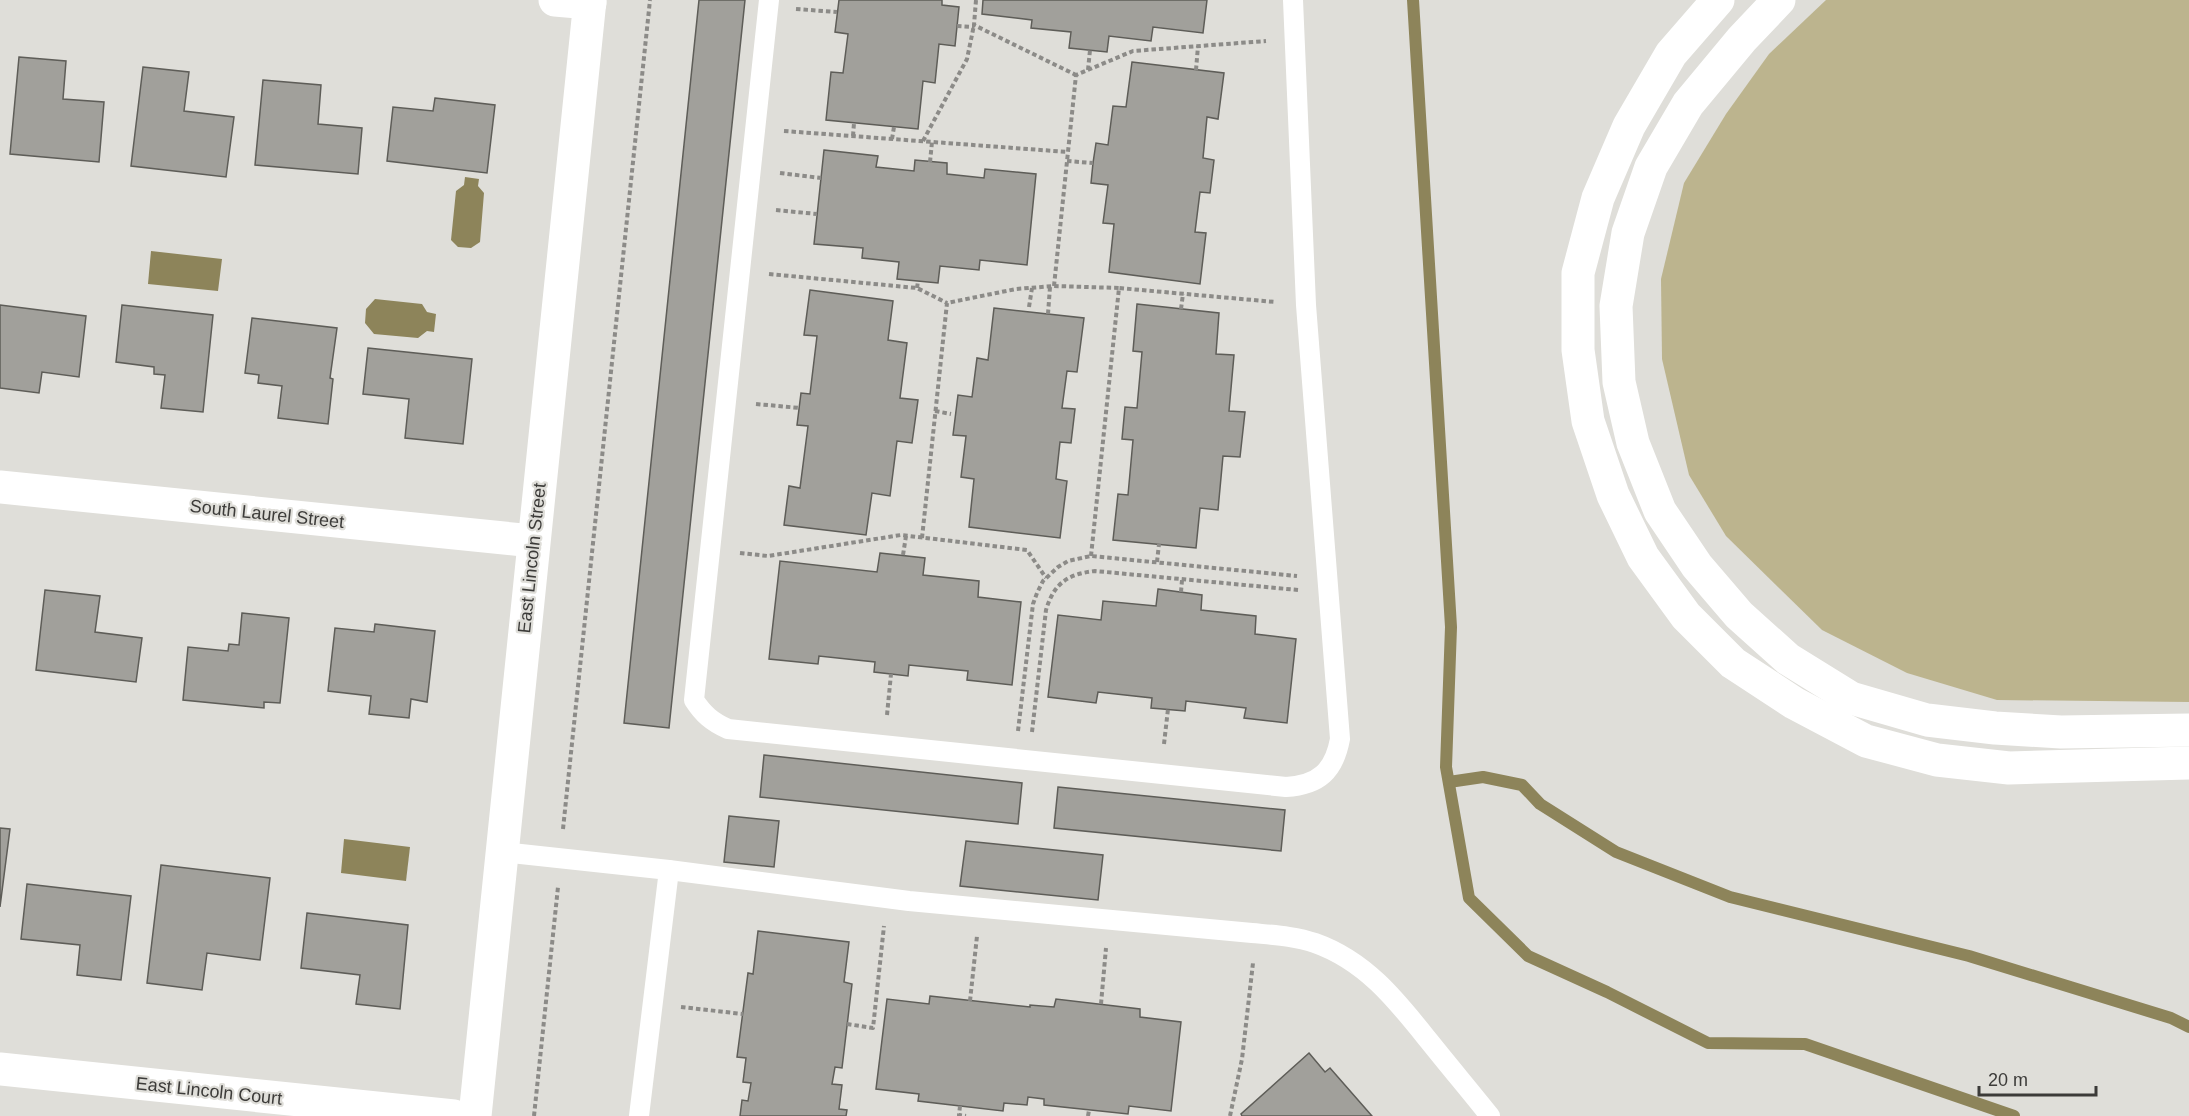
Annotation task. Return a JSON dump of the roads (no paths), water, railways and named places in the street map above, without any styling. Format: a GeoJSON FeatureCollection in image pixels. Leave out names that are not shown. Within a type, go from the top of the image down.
{"type":"FeatureCollection","features":[{"type":"Feature","properties":{"kind":"main road"},"geometry":{"type":"LineString","coordinates":[[555,0],[590,2]]}},
{"type":"Feature","properties":{"kind":"main road"},"geometry":{"type":"LineString","coordinates":[[1718,0],[1671,54],[1629,126],[1598,198],[1578,273],[1578,350],[1588,421],[1612,495],[1643,557],[1686,616],[1733,663],[1794,703],[1866,741],[1936,760],[2009,768],[2189,763]]}},
{"type":"Feature","properties":{"kind":"main road"},"geometry":{"type":"LineString","coordinates":[[1779,0],[1742,39],[1688,104],[1651,167],[1628,234],[1616,306],[1618,382],[1633,443],[1660,511],[1697,566],[1739,615],[1788,659],[1851,698],[1927,720],[1995,728],[2061,732],[2189,730]]}},
{"type":"Feature","properties":{"kind":"main road","name":"East Lincoln Street"},"geometry":{"type":"LineString","coordinates":[[475,1116],[590,2]]}},
{"type":"Feature","properties":{"kind":"main road","name":"South Laurel Street"},"geometry":{"type":"LineString","coordinates":[[0,487],[533,541]]}},
{"type":"Feature","properties":{"kind":"main road","name":"East Lincoln Court"},"geometry":{"type":"LineString","coordinates":[[0,1069],[454,1116]]}},
{"type":"Feature","properties":{"kind":"lane"},"geometry":{"type":"LineString","coordinates":[[769,3],[694,700],[703,713],[715,723],[728,729],[1286,787],[1312,782],[1323,775],[1332,765],[1338,753],[1340,739],[1306,305],[1293,0]]}},
{"type":"Feature","properties":{"kind":"lane"},"geometry":{"type":"LineString","coordinates":[[502,852],[669,870],[887,898],[1284,936],[1314,943],[1344,956],[1371,975],[1394,998],[1490,1116]]}},
{"type":"Feature","properties":{"kind":"lane"},"geometry":{"type":"LineString","coordinates":[[639,1116],[669,870]]}},
{"type":"Feature","properties":{"kind":"waterway"},"geometry":{"type":"LineString","coordinates":[[1413,0],[1451,627],[1446,767],[1469,898],[1528,956],[1607,992],[1708,1043],[1805,1044],[2014,1116]]}},
{"type":"Feature","properties":{"kind":"waterway"},"geometry":{"type":"LineString","coordinates":[[1449,782],[1483,777],[1522,785],[1540,804],[1616,852],[1730,897],[1969,956],[2171,1018],[2189,1027]]}}]}
